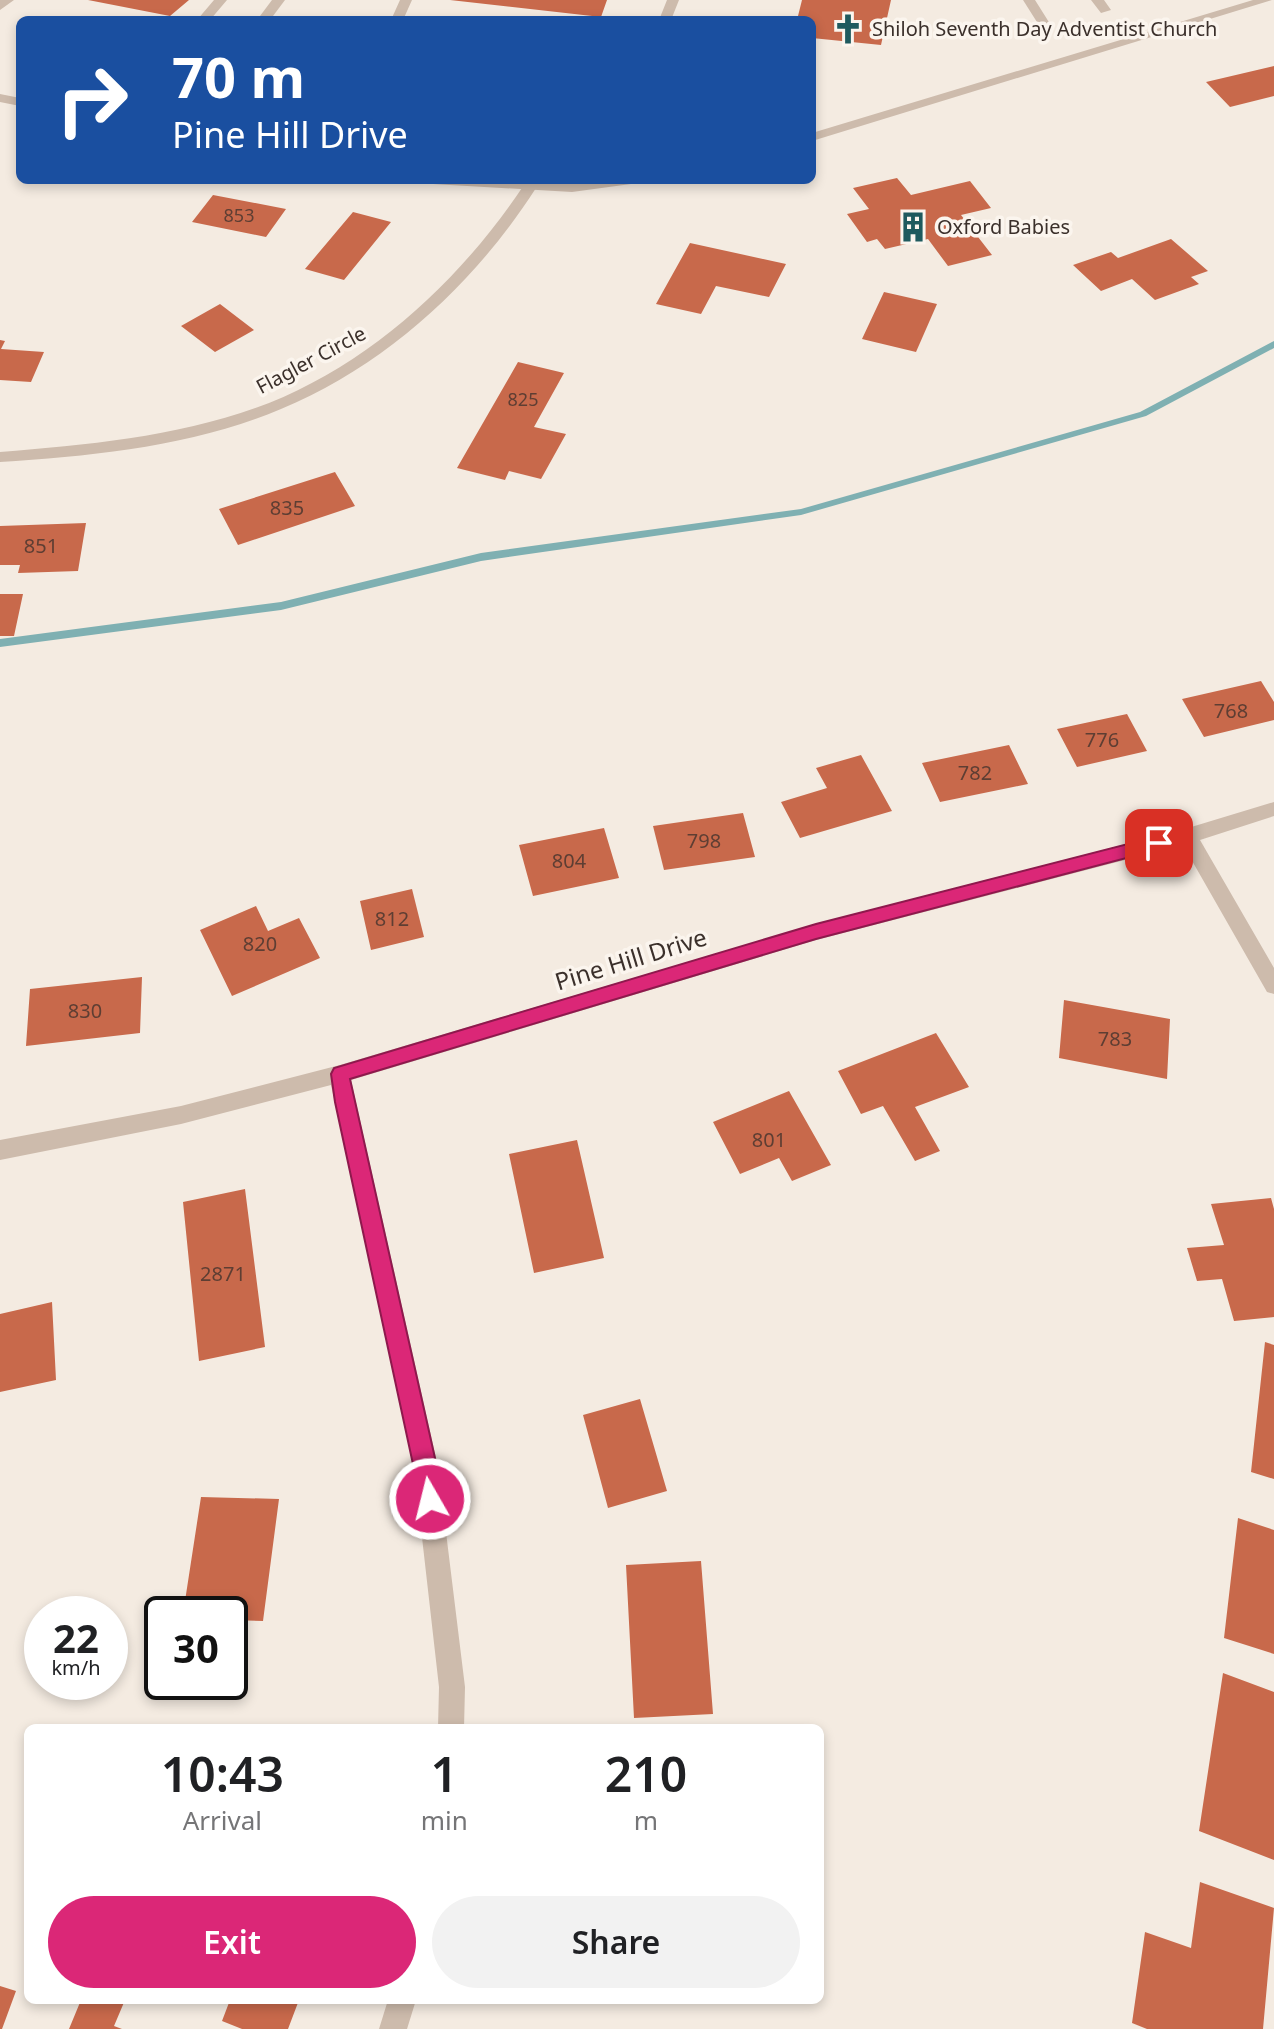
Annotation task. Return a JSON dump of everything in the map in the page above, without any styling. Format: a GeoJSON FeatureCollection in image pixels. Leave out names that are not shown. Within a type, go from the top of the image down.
{"type":"FeatureCollection","features":[{"type":"Feature","properties":{"kind":"street"},"geometry":{"type":"LineString","coordinates":[[0,6],[8,0]]}},
{"type":"Feature","properties":{"kind":"street"},"geometry":{"type":"LineString","coordinates":[[207,16],[221,0]]}},
{"type":"Feature","properties":{"kind":"street"},"geometry":{"type":"LineString","coordinates":[[266,16],[279,0]]}},
{"type":"Feature","properties":{"kind":"street"},"geometry":{"type":"LineString","coordinates":[[1029,0],[1046,27]]}},
{"type":"Feature","properties":{"kind":"street"},"geometry":{"type":"LineString","coordinates":[[816,136],[1266,0]]}},
{"type":"Feature","properties":{"kind":"street"},"geometry":{"type":"LineString","coordinates":[[481,184],[529,188],[572,188],[600,184]]}},
{"type":"Feature","properties":{"kind":"street","name":"Flagler Circle"},"geometry":{"type":"LineString","coordinates":[[0,457],[84,452],[184,435],[279,405],[377,349],[439,298],[515,212],[529,188]]}},
{"type":"Feature","properties":{"kind":"street","name":"Pine Hill Drive"},"geometry":{"type":"LineString","coordinates":[[0,1150],[181,1115],[340,1074],[816,932],[1188,836],[1274,809]]}},
{"type":"Feature","properties":{"kind":"street"},"geometry":{"type":"LineString","coordinates":[[1188,836],[1274,986]]}},
{"type":"Feature","properties":{"kind":"street"},"geometry":{"type":"LineString","coordinates":[[340,1074],[426,1467],[452,1687],[451,1724]]}},
{"type":"Feature","properties":{"kind":"street"},"geometry":{"type":"LineString","coordinates":[[393,2029],[401,2004]]}},
{"type":"Feature","properties":{"kind":"building"},"geometry":{"type":"Polygon","coordinates":[[[88,0],[189,0],[170,16],[88,0]]]}},
{"type":"Feature","properties":{"kind":"building"},"geometry":{"type":"Polygon","coordinates":[[[450,0],[607,0],[601,16],[450,0]]]}},
{"type":"Feature","properties":{"kind":"building","name":"Shiloh Seventh Day Adventist Church"},"geometry":{"type":"Polygon","coordinates":[[[802,0],[891,0],[881,45],[816,38],[816,16],[798,16],[802,0]]]}},
{"type":"Feature","properties":{"kind":"building"},"geometry":{"type":"Polygon","coordinates":[[[1274,66],[1274,96],[1230,107],[1206,82],[1274,66]]]}},
{"type":"Feature","properties":{"kind":"building","name":"Oxford Babies"},"geometry":{"type":"Polygon","coordinates":[[[897,178],[911,195],[970,181],[991,208],[961,215],[992,255],[948,266],[928,239],[885,249],[877,239],[867,242],[847,214],[869,209],[853,188],[897,178]]]}},
{"type":"Feature","properties":{"kind":"building"},"geometry":{"type":"Polygon","coordinates":[[[213,195],[286,209],[266,237],[192,222],[213,195]]]}},
{"type":"Feature","properties":{"kind":"building"},"geometry":{"type":"Polygon","coordinates":[[[353,212],[391,222],[344,280],[305,269],[353,212]]]}},
{"type":"Feature","properties":{"kind":"building"},"geometry":{"type":"Polygon","coordinates":[[[1171,239],[1208,271],[1191,277],[1199,284],[1155,300],[1132,279],[1101,291],[1073,265],[1111,252],[1118,258],[1171,239]]]}},
{"type":"Feature","properties":{"kind":"building"},"geometry":{"type":"Polygon","coordinates":[[[690,243],[786,264],[769,297],[716,286],[701,314],[656,304],[690,243]]]}},
{"type":"Feature","properties":{"kind":"building"},"geometry":{"type":"Polygon","coordinates":[[[884,292],[937,304],[916,352],[862,339],[884,292]]]}},
{"type":"Feature","properties":{"kind":"building"},"geometry":{"type":"Polygon","coordinates":[[[220,304],[254,330],[215,352],[181,326],[220,304]]]}},
{"type":"Feature","properties":{"kind":"building"},"geometry":{"type":"Polygon","coordinates":[[[0,340],[5,341],[1,349],[44,352],[31,382],[0,380],[0,340]]]}},
{"type":"Feature","properties":{"kind":"building"},"geometry":{"type":"Polygon","coordinates":[[[518,362],[564,373],[534,427],[566,434],[541,479],[509,471],[505,480],[457,468],[518,362]]]}},
{"type":"Feature","properties":{"kind":"building"},"geometry":{"type":"Polygon","coordinates":[[[335,472],[355,506],[238,545],[219,509],[335,472]]]}},
{"type":"Feature","properties":{"kind":"building"},"geometry":{"type":"Polygon","coordinates":[[[86,523],[78,571],[18,573],[20,565],[0,565],[0,526],[86,523]]]}},
{"type":"Feature","properties":{"kind":"building"},"geometry":{"type":"Polygon","coordinates":[[[0,594],[23,594],[14,636],[0,636],[0,594]]]}},
{"type":"Feature","properties":{"kind":"building"},"geometry":{"type":"Polygon","coordinates":[[[1261,681],[1274,702],[1274,720],[1204,737],[1182,699],[1261,681]]]}},
{"type":"Feature","properties":{"kind":"building"},"geometry":{"type":"Polygon","coordinates":[[[1127,714],[1147,751],[1077,767],[1057,729],[1127,714]]]}},
{"type":"Feature","properties":{"kind":"building"},"geometry":{"type":"Polygon","coordinates":[[[1009,745],[1028,784],[940,802],[922,763],[1009,745]]]}},
{"type":"Feature","properties":{"kind":"building"},"geometry":{"type":"Polygon","coordinates":[[[861,755],[892,811],[800,838],[781,802],[827,788],[816,768],[861,755]]]}},
{"type":"Feature","properties":{"kind":"building"},"geometry":{"type":"Polygon","coordinates":[[[743,813],[755,857],[664,870],[653,826],[743,813]]]}},
{"type":"Feature","properties":{"kind":"building"},"geometry":{"type":"Polygon","coordinates":[[[604,828],[619,878],[533,896],[519,845],[604,828]]]}},
{"type":"Feature","properties":{"kind":"building"},"geometry":{"type":"Polygon","coordinates":[[[412,889],[424,937],[371,950],[360,901],[412,889]]]}},
{"type":"Feature","properties":{"kind":"building"},"geometry":{"type":"Polygon","coordinates":[[[256,906],[268,931],[299,918],[320,958],[232,996],[200,930],[256,906]]]}},
{"type":"Feature","properties":{"kind":"building"},"geometry":{"type":"Polygon","coordinates":[[[142,977],[140,1033],[26,1046],[30,989],[142,977]]]}},
{"type":"Feature","properties":{"kind":"building"},"geometry":{"type":"Polygon","coordinates":[[[1064,1000],[1170,1019],[1167,1079],[1059,1058],[1064,1000]]]}},
{"type":"Feature","properties":{"kind":"building"},"geometry":{"type":"Polygon","coordinates":[[[936,1033],[969,1087],[915,1107],[940,1151],[915,1161],[883,1106],[861,1114],[838,1071],[936,1033]]]}},
{"type":"Feature","properties":{"kind":"building"},"geometry":{"type":"Polygon","coordinates":[[[789,1091],[831,1165],[792,1181],[779,1158],[740,1174],[713,1122],[789,1091]]]}},
{"type":"Feature","properties":{"kind":"building"},"geometry":{"type":"Polygon","coordinates":[[[577,1140],[604,1258],[534,1273],[509,1154],[577,1140]]]}},
{"type":"Feature","properties":{"kind":"building"},"geometry":{"type":"Polygon","coordinates":[[[245,1189],[265,1347],[199,1361],[183,1202],[245,1189]]]}},
{"type":"Feature","properties":{"kind":"building"},"geometry":{"type":"Polygon","coordinates":[[[1271,1198],[1274,1209],[1274,1317],[1234,1321],[1222,1279],[1197,1281],[1187,1248],[1224,1245],[1211,1204],[1271,1198]]]}},
{"type":"Feature","properties":{"kind":"building"},"geometry":{"type":"Polygon","coordinates":[[[52,1302],[56,1380],[0,1392],[0,1314],[52,1302]]]}},
{"type":"Feature","properties":{"kind":"building"},"geometry":{"type":"Polygon","coordinates":[[[1265,1342],[1274,1345],[1274,1479],[1251,1472],[1265,1342]]]}},
{"type":"Feature","properties":{"kind":"building"},"geometry":{"type":"Polygon","coordinates":[[[640,1399],[667,1491],[608,1508],[583,1415],[640,1399]]]}},
{"type":"Feature","properties":{"kind":"building"},"geometry":{"type":"Polygon","coordinates":[[[201,1497],[279,1499],[263,1621],[248,1621],[248,1596],[186,1596],[201,1497]]]}},
{"type":"Feature","properties":{"kind":"building"},"geometry":{"type":"Polygon","coordinates":[[[1238,1518],[1274,1530],[1274,1654],[1224,1638],[1238,1518]]]}},
{"type":"Feature","properties":{"kind":"building"},"geometry":{"type":"Polygon","coordinates":[[[701,1561],[713,1714],[634,1718],[626,1565],[701,1561]]]}},
{"type":"Feature","properties":{"kind":"building"},"geometry":{"type":"Polygon","coordinates":[[[1223,1673],[1274,1692],[1274,1860],[1199,1831],[1223,1673]]]}},
{"type":"Feature","properties":{"kind":"building"},"geometry":{"type":"Polygon","coordinates":[[[1200,1882],[1274,1908],[1263,2029],[1147,2029],[1132,2023],[1145,1932],[1191,1948],[1200,1882]]]}},
{"type":"Feature","properties":{"kind":"building"},"geometry":{"type":"Polygon","coordinates":[[[0,1986],[16,1991],[2,2029],[0,2029],[0,1986]]]}},
{"type":"Feature","properties":{"kind":"building"},"geometry":{"type":"Polygon","coordinates":[[[79,2004],[123,2004],[114,2026],[122,2029],[69,2029],[79,2004]]]}},
{"type":"Feature","properties":{"kind":"building"},"geometry":{"type":"Polygon","coordinates":[[[228,2004],[297,2004],[288,2029],[242,2029],[222,2021],[228,2004]]]}},
{"type":"Feature","properties":{"kind":"waterway"},"geometry":{"type":"LineString","coordinates":[[0,643],[281,606],[481,557],[801,512],[1143,414],[1274,344]]}},
{"type":"Feature","properties":{"kind":"place","name":"Shiloh Seventh Day Adventist Church"},"geometry":{"type":"Point","coordinates":[848,29]}},
{"type":"Feature","properties":{"kind":"place","name":"Oxford Babies"},"geometry":{"type":"Point","coordinates":[913,227]}},
{"type":"Feature","properties":{"kind":"route"},"geometry":{"type":"LineString","coordinates":[[430,1499],[426,1467],[340,1074],[816,932],[1159,843]]}}]}
